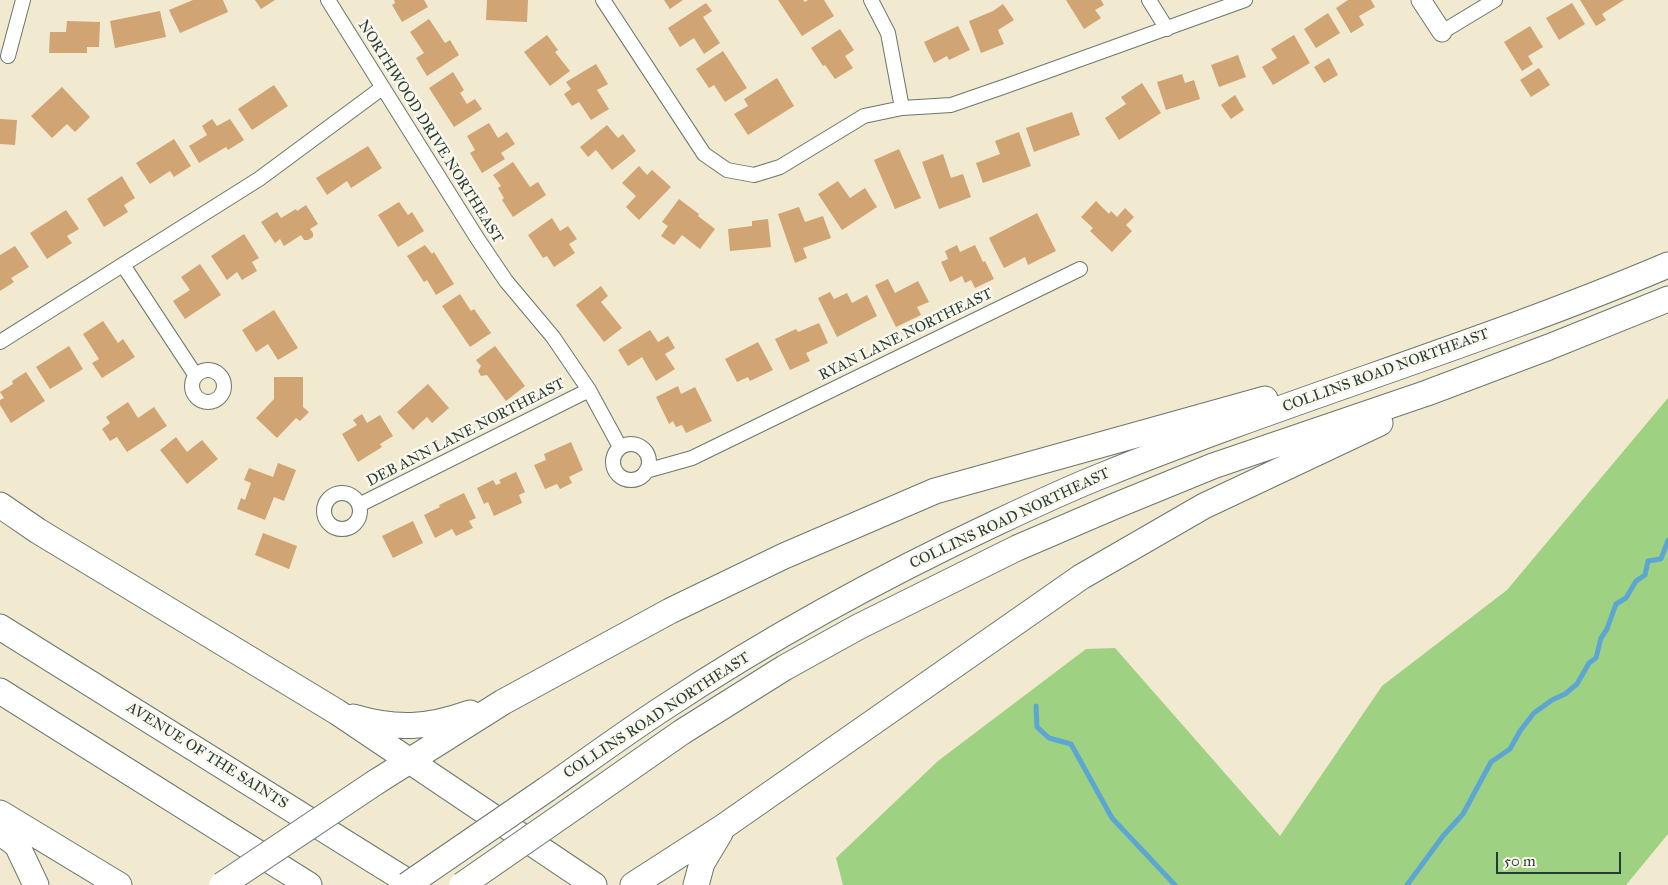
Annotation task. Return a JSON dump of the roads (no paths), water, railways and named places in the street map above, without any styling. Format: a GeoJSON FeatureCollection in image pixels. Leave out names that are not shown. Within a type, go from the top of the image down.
{"type":"FeatureCollection","features":[{"type":"Feature","properties":{"kind":"highway","name":"COLLINS ROAD NORTHEAST"},"geometry":{"type":"LineString","coordinates":[[407,885],[666,707],[769,642],[932,553],[1105,474],[1616,287],[1668,265]]}},
{"type":"Feature","properties":{"kind":"highway","name":"COLLINS ROAD NORTHEAST"},"geometry":{"type":"LineString","coordinates":[[462,885],[682,732],[784,668],[885,613],[1017,548],[1213,466],[1427,392],[1549,347],[1668,299]]}},
{"type":"Feature","properties":{"kind":"highway"},"geometry":{"type":"LineString","coordinates":[[633,885],[723,827],[1081,578],[1152,535],[1204,506],[1302,459],[1549,347]]}},
{"type":"Feature","properties":{"kind":"highway"},"geometry":{"type":"LineString","coordinates":[[222,885],[376,782],[503,702],[670,611],[775,560],[935,491],[1439,352]]}},
{"type":"Feature","properties":{"kind":"highway"},"geometry":{"type":"LineString","coordinates":[[0,505],[38,531],[337,712],[594,885]]}},
{"type":"Feature","properties":{"kind":"highway"},"geometry":{"type":"LineString","coordinates":[[0,512],[38,531]]}},
{"type":"Feature","properties":{"kind":"highway","name":"AVENUE OF THE SAINTS"},"geometry":{"type":"LineString","coordinates":[[0,627],[413,885]]}},
{"type":"Feature","properties":{"kind":"highway"},"geometry":{"type":"LineString","coordinates":[[0,691],[309,885]]}},
{"type":"Feature","properties":{"kind":"highway"},"geometry":{"type":"LineString","coordinates":[[337,712],[376,724],[411,726],[447,721],[503,702]]}},
{"type":"Feature","properties":{"kind":"highway"},"geometry":{"type":"LineString","coordinates":[[0,813],[119,885]]}},
{"type":"Feature","properties":{"kind":"highway"},"geometry":{"type":"LineString","coordinates":[[696,885],[702,863],[723,827]]}},
{"type":"Feature","properties":{"kind":"highway"},"geometry":{"type":"LineString","coordinates":[[0,832],[17,845],[35,883]]}},
{"type":"Feature","properties":{"kind":"street"},"geometry":{"type":"LineString","coordinates":[[8,56],[23,0]]}},
{"type":"Feature","properties":{"kind":"street","name":"NORTHWOOD DRIVE NORTHEAST"},"geometry":{"type":"LineString","coordinates":[[328,0],[472,230],[506,281],[553,337],[589,390],[620,447]]}},
{"type":"Feature","properties":{"kind":"street"},"geometry":{"type":"LineString","coordinates":[[603,0],[704,154],[727,170],[754,175],[780,167],[864,116],[902,108],[951,104],[1245,0]]}},
{"type":"Feature","properties":{"kind":"street"},"geometry":{"type":"LineString","coordinates":[[871,0],[888,33],[902,108]]}},
{"type":"Feature","properties":{"kind":"street"},"geometry":{"type":"LineString","coordinates":[[1149,0],[1167,29]]}},
{"type":"Feature","properties":{"kind":"street"},"geometry":{"type":"LineString","coordinates":[[1422,0],[1442,32],[1495,0]]}},
{"type":"Feature","properties":{"kind":"street"},"geometry":{"type":"LineString","coordinates":[[0,342],[260,179],[382,88]]}},
{"type":"Feature","properties":{"kind":"street"},"geometry":{"type":"LineString","coordinates":[[124,265],[196,376]]}},
{"type":"Feature","properties":{"kind":"street","name":"RYAN LANE NORTHEAST"},"geometry":{"type":"LineString","coordinates":[[646,471],[692,458],[1080,269]]}},
{"type":"Feature","properties":{"kind":"street","name":"DEB ANN LANE NORTHEAST"},"geometry":{"type":"LineString","coordinates":[[359,505],[589,390]]}},
{"type":"Feature","properties":{"kind":"street"},"geometry":{"type":"LineString","coordinates":[[625,444],[632,444],[643,448],[649,459],[646,471],[642,476],[631,480],[620,477],[616,473],[613,457],[620,447],[625,444]]}},
{"type":"Feature","properties":{"kind":"waterway"},"geometry":{"type":"LineString","coordinates":[[1407,885],[1443,836],[1463,814],[1491,762],[1510,749],[1520,731],[1534,713],[1552,700],[1565,694],[1577,684],[1589,663],[1596,658],[1601,638],[1607,629],[1616,604],[1626,598],[1636,581],[1645,575],[1648,561],[1661,559],[1668,540]]}},
{"type":"Feature","properties":{"kind":"waterway"},"geometry":{"type":"LineString","coordinates":[[1036,706],[1037,727],[1049,738],[1071,744],[1112,818],[1175,885]]}}]}
